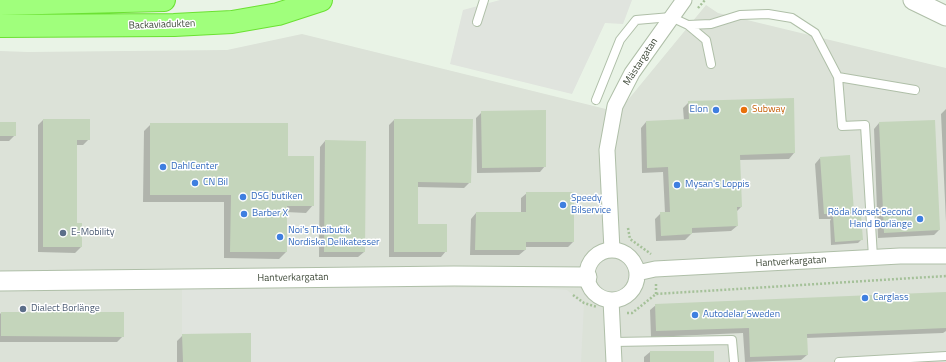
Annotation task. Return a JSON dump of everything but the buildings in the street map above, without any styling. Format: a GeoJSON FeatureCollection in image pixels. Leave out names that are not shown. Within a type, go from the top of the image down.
{"type":"FeatureCollection","features":[{"type":"Feature","properties":{"kind":"highway"},"geometry":{"type":"LineString","coordinates":[[0,4],[164,0]]}},
{"type":"Feature","properties":{"kind":"highway","name":"Backaviadukten"},"geometry":{"type":"LineString","coordinates":[[0,26],[174,25],[232,22],[278,14],[321,0]]}},
{"type":"Feature","properties":{"kind":"street","name":"Mästargatan"},"geometry":{"type":"LineString","coordinates":[[612,250],[606,150],[615,106],[632,73],[684,0]]}},
{"type":"Feature","properties":{"kind":"street"},"geometry":{"type":"LineString","coordinates":[[913,0],[946,16]]}},
{"type":"Feature","properties":{"kind":"street"},"geometry":{"type":"LineString","coordinates":[[611,306],[619,299],[627,295],[632,289],[636,281],[637,273],[631,259],[626,254],[612,250],[604,251],[596,255],[589,265],[587,277],[588,284],[592,290],[611,306],[614,362]]}},
{"type":"Feature","properties":{"kind":"street","name":"Hantverkargatan"},"geometry":{"type":"LineString","coordinates":[[637,273],[655,269],[872,257],[946,256]]}},
{"type":"Feature","properties":{"kind":"street","name":"Hantverkargatan"},"geometry":{"type":"LineString","coordinates":[[0,281],[438,276],[587,277]]}},
{"type":"Feature","properties":{"kind":"lane"},"geometry":{"type":"LineString","coordinates":[[477,22],[484,0]]}},
{"type":"Feature","properties":{"kind":"lane"},"geometry":{"type":"LineString","coordinates":[[688,25],[711,24],[740,15],[768,14],[792,18],[815,33],[838,77],[842,126],[865,125],[872,257]]}},
{"type":"Feature","properties":{"kind":"lane"},"geometry":{"type":"LineString","coordinates":[[596,100],[620,40],[636,20],[672,17],[688,25],[706,40],[711,64]]}},
{"type":"Feature","properties":{"kind":"lane"},"geometry":{"type":"LineString","coordinates":[[838,77],[915,90]]}},
{"type":"Feature","properties":{"kind":"lane"},"geometry":{"type":"LineString","coordinates":[[613,342],[732,340],[734,362]]}},
{"type":"Feature","properties":{"kind":"lane"},"geometry":{"type":"LineString","coordinates":[[839,362],[924,360],[946,356]]}},
{"type":"Feature","properties":{"kind":"path"},"geometry":{"type":"LineString","coordinates":[[627,225],[630,239],[653,256],[656,294]]}},
{"type":"Feature","properties":{"kind":"path"},"geometry":{"type":"LineString","coordinates":[[573,294],[584,303],[611,306],[632,313],[656,294],[946,276]]}},
{"type":"Feature","properties":{"kind":"shaded area"},"geometry":{"type":"Polygon","coordinates":[[[500,0],[632,0],[623,24],[605,23],[572,94],[450,64],[463,10],[500,0]]]}},
{"type":"Feature","properties":{"kind":"shaded area"},"geometry":{"type":"Polygon","coordinates":[[[706,5],[718,13],[946,68],[946,362],[0,362],[0,51],[227,50],[302,34],[618,112],[706,5]]]}},
{"type":"Feature","properties":{"kind":"shaded area"},"geometry":{"type":"Polygon","coordinates":[[[335,287],[543,288],[567,290],[584,303],[581,362],[251,362],[251,333],[182,334],[182,289],[335,287]]]}},
{"type":"Feature","properties":{"kind":"place","name":"Elon"},"geometry":{"type":"Point","coordinates":[716,110]}},
{"type":"Feature","properties":{"kind":"place","name":"Subway"},"geometry":{"type":"Point","coordinates":[744,110]}},
{"type":"Feature","properties":{"kind":"place","name":"DahlCenter"},"geometry":{"type":"Point","coordinates":[163,167]}},
{"type":"Feature","properties":{"kind":"place","name":"CN Bil"},"geometry":{"type":"Point","coordinates":[195,183]}},
{"type":"Feature","properties":{"kind":"place","name":"Mysan's Loppis"},"geometry":{"type":"Point","coordinates":[677,185]}},
{"type":"Feature","properties":{"kind":"place","name":"DSG butiken"},"geometry":{"type":"Point","coordinates":[243,197]}},
{"type":"Feature","properties":{"kind":"place","name":"Speedy Bilservice"},"geometry":{"type":"Point","coordinates":[563,205]}},
{"type":"Feature","properties":{"kind":"place","name":"Barber X"},"geometry":{"type":"Point","coordinates":[244,214]}},
{"type":"Feature","properties":{"kind":"place","name":"Röda Korset Second Hand Borlänge"},"geometry":{"type":"Point","coordinates":[920,219]}},
{"type":"Feature","properties":{"kind":"place","name":"E-Mobility"},"geometry":{"type":"Point","coordinates":[63,233]}},
{"type":"Feature","properties":{"kind":"place","name":"Noi's Thaibutik Nordiska Delikatesser"},"geometry":{"type":"Point","coordinates":[280,237]}},
{"type":"Feature","properties":{"kind":"place","name":"Carglass"},"geometry":{"type":"Point","coordinates":[865,298]}},
{"type":"Feature","properties":{"kind":"place","name":"Dialect Borlänge"},"geometry":{"type":"Point","coordinates":[23,309]}},
{"type":"Feature","properties":{"kind":"place","name":"Autodelar Sweden"},"geometry":{"type":"Point","coordinates":[695,315]}}]}
